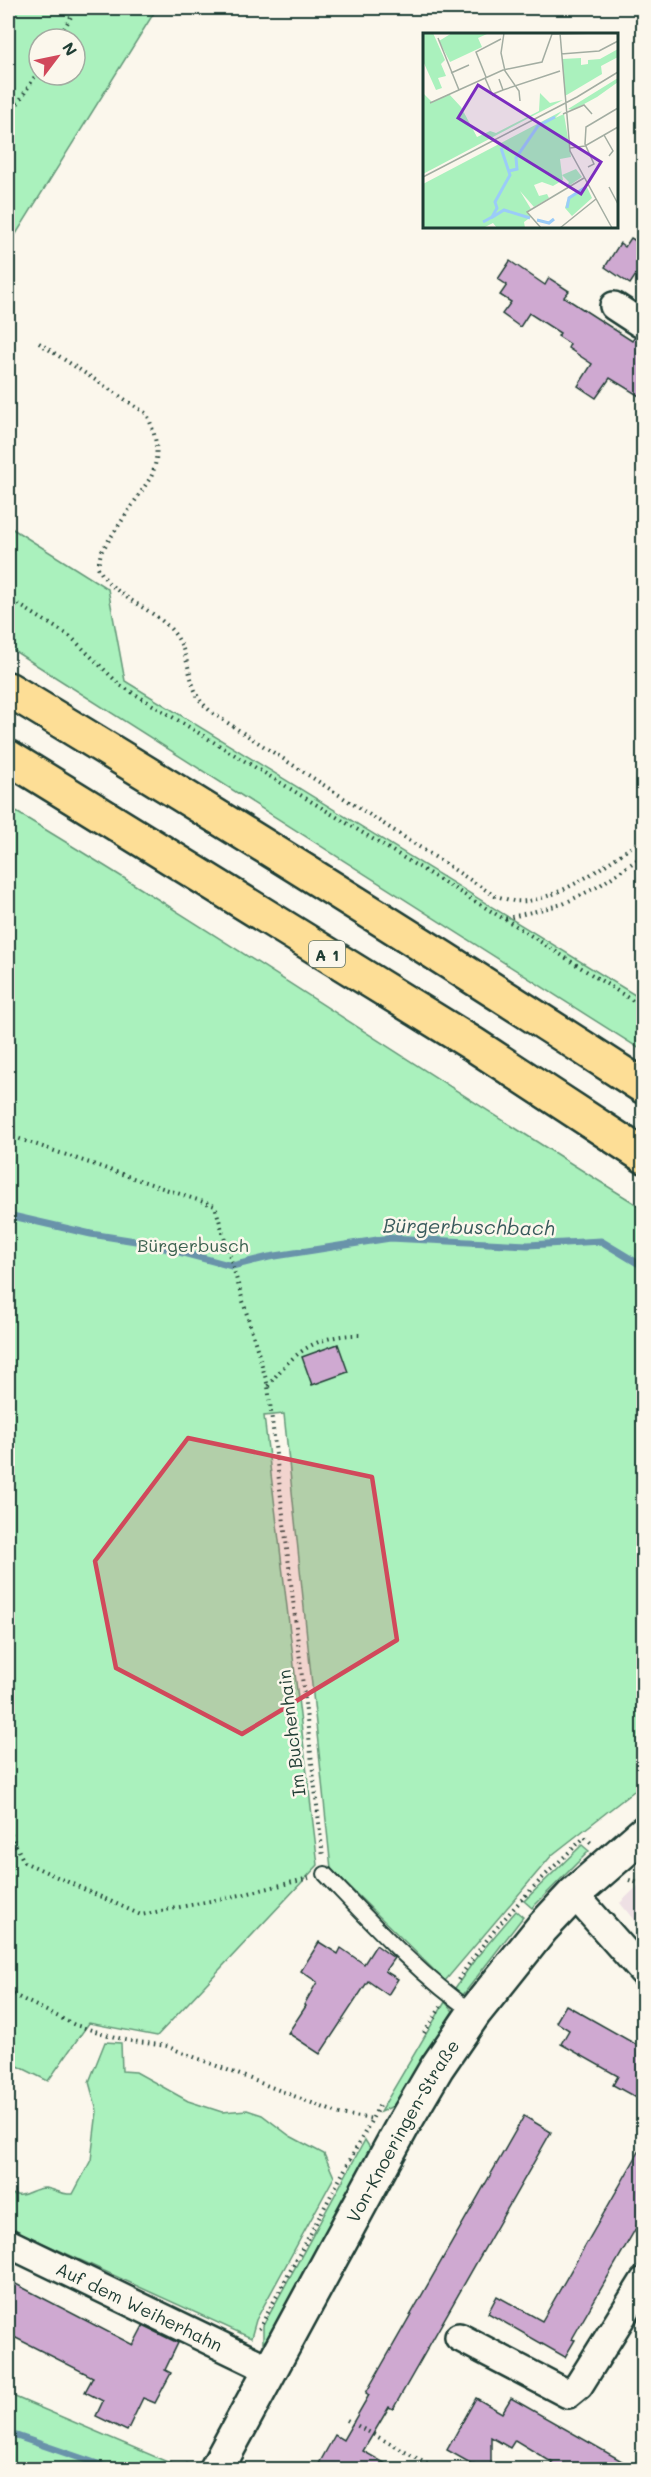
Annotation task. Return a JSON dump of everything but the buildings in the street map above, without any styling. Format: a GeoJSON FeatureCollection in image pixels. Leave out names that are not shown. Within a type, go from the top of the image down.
{"type":"FeatureCollection","features":[{"type":"Feature","properties":{"kind":"highway"},"geometry":{"type":"LineString","coordinates":[[8,689],[502,995],[644,1087]]}},
{"type":"Feature","properties":{"kind":"highway","name":"A 1"},"geometry":{"type":"LineString","coordinates":[[8,757],[473,1044],[644,1156]]}},
{"type":"Feature","properties":{"kind":"main road","name":"Von-Knoeringen-Straße"},"geometry":{"type":"LineString","coordinates":[[216,2469],[403,2125],[437,2067],[474,2013],[542,1928],[574,1894],[644,1833]]}},
{"type":"Feature","properties":{"kind":"street"},"geometry":{"type":"LineString","coordinates":[[614,306],[640,323],[644,317]]}},
{"type":"Feature","properties":{"kind":"street"},"geometry":{"type":"LineString","coordinates":[[574,1894],[644,1973]]}},
{"type":"Feature","properties":{"kind":"street","name":"Auf dem Weiherhahn"},"geometry":{"type":"LineString","coordinates":[[8,2243],[270,2370]]}},
{"type":"Feature","properties":{"kind":"street"},"geometry":{"type":"LineString","coordinates":[[459,2337],[568,2394],[579,2385],[644,2281]]}},
{"type":"Feature","properties":{"kind":"lane"},"geometry":{"type":"LineString","coordinates":[[326,1874],[391,1943],[448,1994],[474,2013]]}},
{"type":"Feature","properties":{"kind":"path"},"geometry":{"type":"LineString","coordinates":[[65,27],[76,8]]}},
{"type":"Feature","properties":{"kind":"path"},"geometry":{"type":"LineString","coordinates":[[8,119],[28,87]]}},
{"type":"Feature","properties":{"kind":"path"},"geometry":{"type":"LineString","coordinates":[[39,343],[147,414],[155,432],[157,463],[151,477],[101,552],[98,567],[110,584],[173,631],[185,654],[198,698],[214,714],[495,896],[515,901],[553,893],[598,869],[644,838]]}},
{"type":"Feature","properties":{"kind":"path"},"geometry":{"type":"LineString","coordinates":[[8,598],[71,637],[120,685],[504,919],[644,1008]]}},
{"type":"Feature","properties":{"kind":"path"},"geometry":{"type":"LineString","coordinates":[[504,919],[563,904],[599,886],[644,855]]}},
{"type":"Feature","properties":{"kind":"path","name":"Im Buchenhain"},"geometry":{"type":"LineString","coordinates":[[8,1135],[215,1206],[268,1386],[326,1874]]}},
{"type":"Feature","properties":{"kind":"path"},"geometry":{"type":"LineString","coordinates":[[268,1386],[284,1364],[312,1343],[341,1335],[361,1335]]}},
{"type":"Feature","properties":{"kind":"path"},"geometry":{"type":"LineString","coordinates":[[8,1829],[24,1862],[141,1915],[245,1894],[326,1874]]}},
{"type":"Feature","properties":{"kind":"path"},"geometry":{"type":"LineString","coordinates":[[621,1886],[634,1873]]}},
{"type":"Feature","properties":{"kind":"path"},"geometry":{"type":"LineString","coordinates":[[8,1992],[75,2025],[125,2040],[166,2046],[340,2114],[403,2125]]}},
{"type":"Feature","properties":{"kind":"path"},"geometry":{"type":"LineString","coordinates":[[347,2420],[438,2469]]}},
{"type":"Feature","properties":{"kind":"highlighted area"},"geometry":{"type":"Polygon","coordinates":[[[188,1438],[372,1477],[397,1640],[242,1734],[116,1668],[95,1561],[188,1438]]]}},
{"type":"Feature","properties":{"kind":"shaded area"},"geometry":{"type":"Polygon","coordinates":[[[643,1881],[643,1931],[620,1903],[643,1881]]]}},
{"type":"Feature","properties":{"kind":"green space"},"geometry":{"type":"Polygon","coordinates":[[[8,8],[157,8],[8,247],[8,8]]]}},
{"type":"Feature","properties":{"kind":"green space"},"geometry":{"type":"Polygon","coordinates":[[[8,526],[108,589],[125,681],[643,1000],[643,1051],[8,647],[8,526]]]}},
{"type":"Feature","properties":{"kind":"green space","name":"Bürgerbusch"},"geometry":{"type":"Polygon","coordinates":[[[8,807],[168,906],[644,1209],[643,1784],[552,1855],[445,1981],[331,1869],[284,1414],[264,1416],[318,1865],[157,2036],[89,2023],[48,2081],[8,2061],[8,807]]]}},
{"type":"Feature","properties":{"kind":"green space"},"geometry":{"type":"Polygon","coordinates":[[[582,1845],[589,1851],[532,1908],[524,1901],[582,1845]]]}},
{"type":"Feature","properties":{"kind":"green space"},"geometry":{"type":"Polygon","coordinates":[[[516,1911],[523,1917],[463,1995],[453,1991],[476,1958],[516,1911]]]}},
{"type":"Feature","properties":{"kind":"green space"},"geometry":{"type":"Polygon","coordinates":[[[445,2002],[453,2011],[398,2101],[380,2112],[445,2002]]]}},
{"type":"Feature","properties":{"kind":"green space"},"geometry":{"type":"Polygon","coordinates":[[[105,2042],[121,2043],[122,2071],[136,2072],[188,2101],[222,2112],[247,2110],[262,2115],[290,2136],[324,2154],[334,2177],[256,2320],[251,2338],[8,2227],[8,2193],[19,2195],[45,2188],[73,2194],[91,2160],[97,2111],[89,2082],[105,2042]]]}},
{"type":"Feature","properties":{"kind":"green space"},"geometry":{"type":"Polygon","coordinates":[[[365,2140],[372,2151],[274,2331],[263,2343],[263,2326],[365,2140]]]}},
{"type":"Feature","properties":{"kind":"green space"},"geometry":{"type":"Polygon","coordinates":[[[8,2394],[177,2466],[174,2470],[8,2469],[8,2394]]]}},
{"type":"Feature","properties":{"kind":"waterway","name":"Bürgerbuschbach"},"geometry":{"type":"LineString","coordinates":[[8,1215],[91,1234],[142,1242],[232,1266],[269,1257],[390,1238],[528,1245],[601,1241],[644,1267]]}},
{"type":"Feature","properties":{"kind":"waterway"},"geometry":{"type":"LineString","coordinates":[[8,2433],[115,2470]]}}]}
